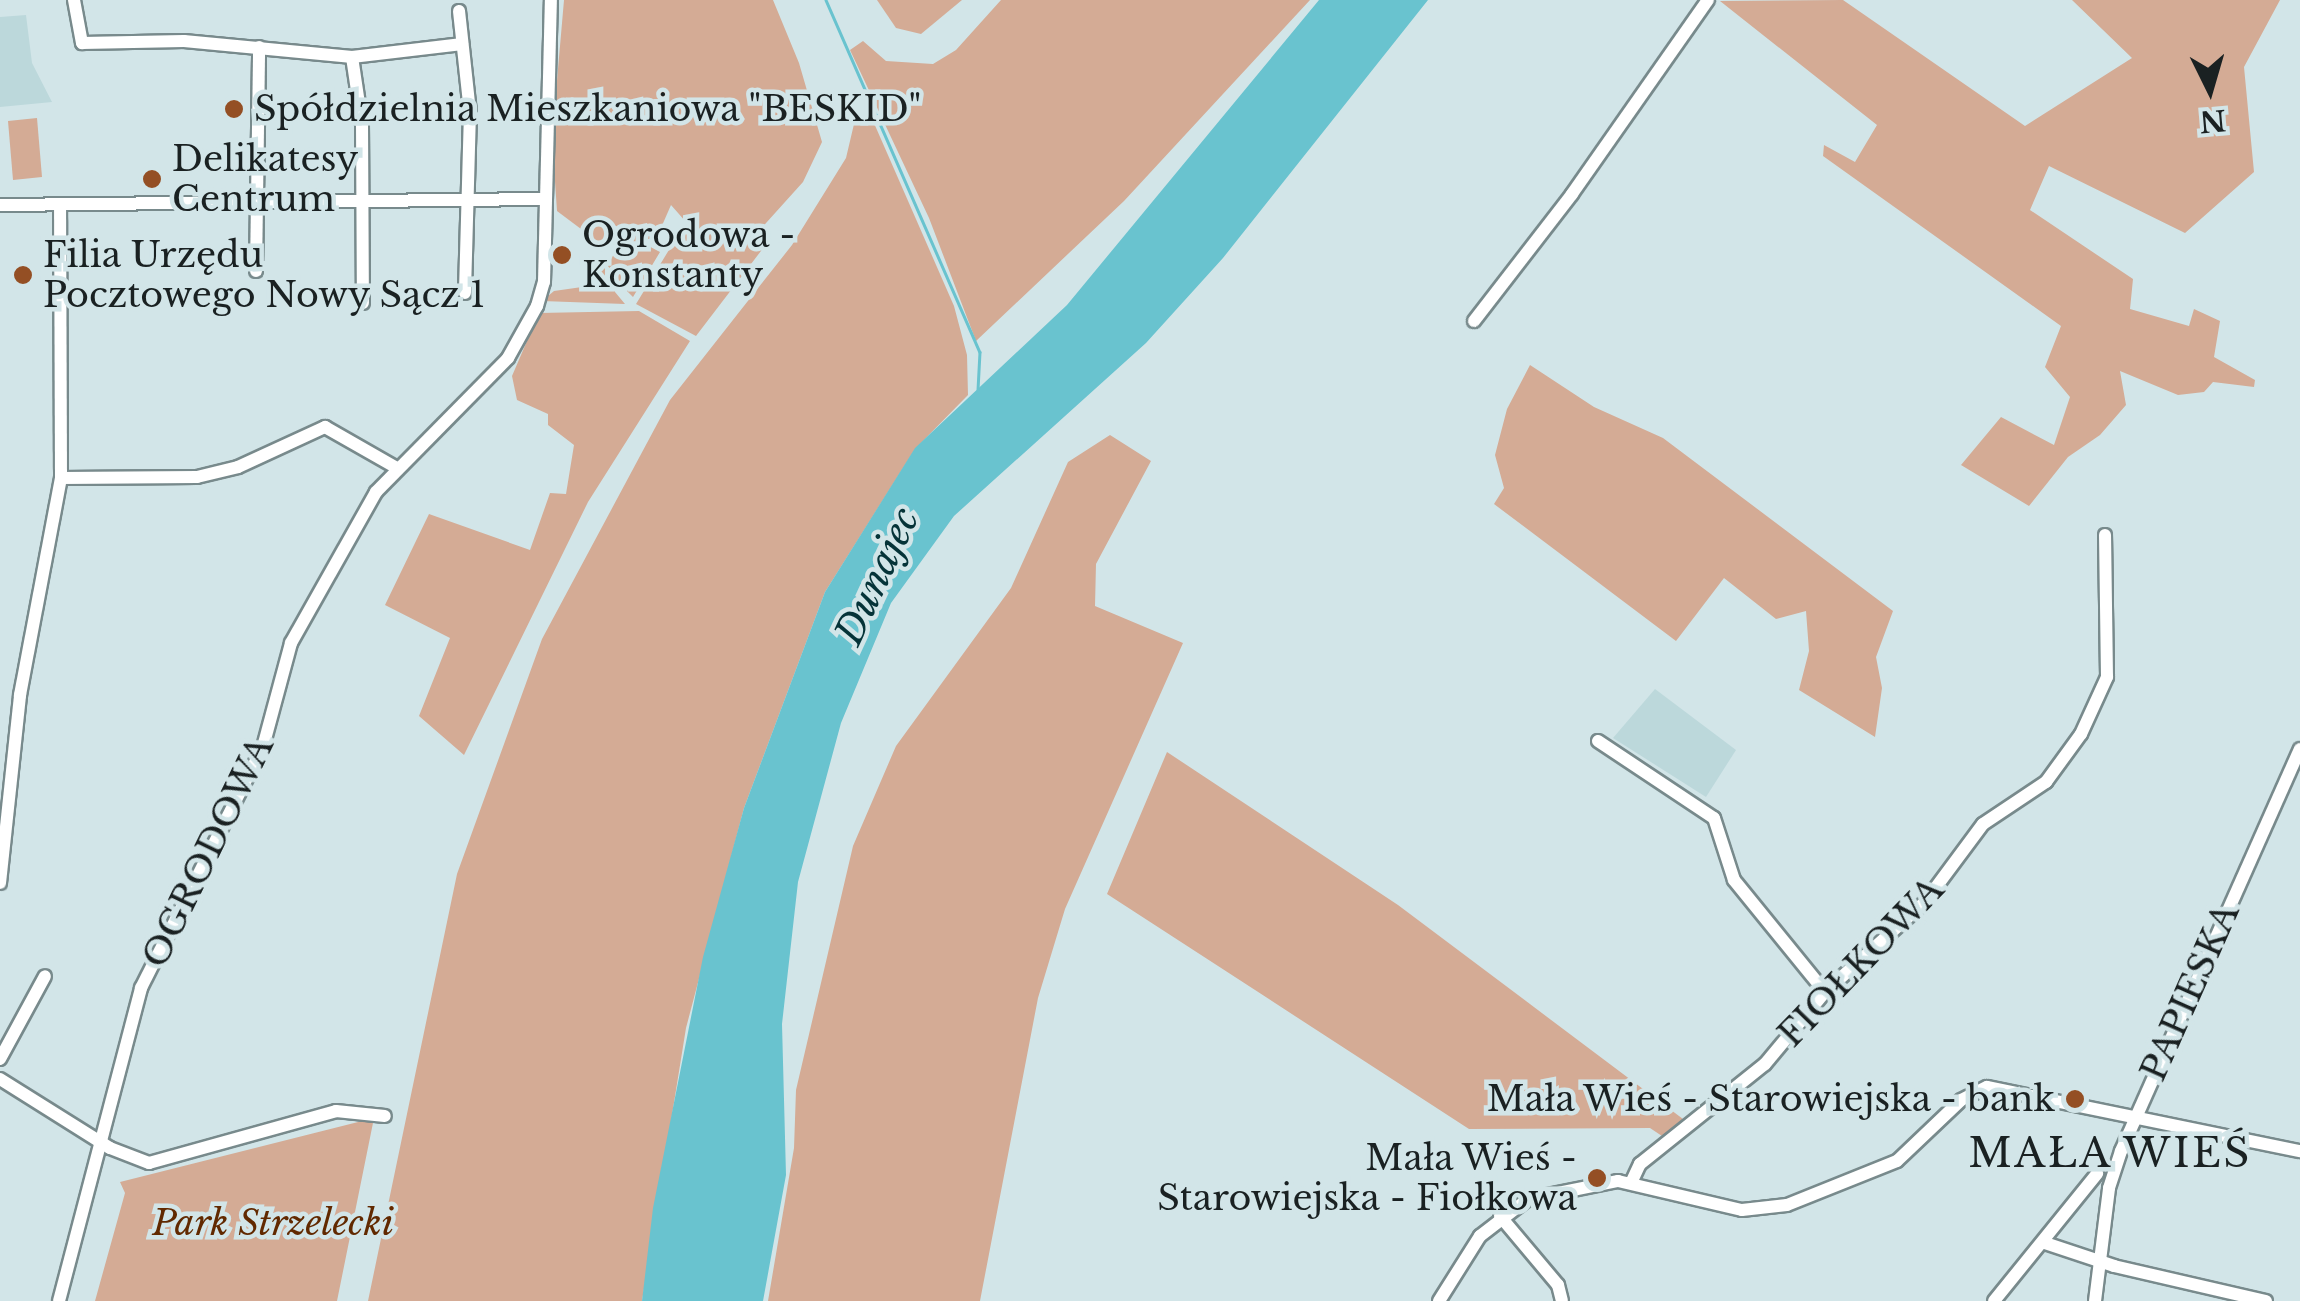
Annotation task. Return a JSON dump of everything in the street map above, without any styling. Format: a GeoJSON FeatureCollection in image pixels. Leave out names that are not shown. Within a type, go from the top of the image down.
{"type":"FeatureCollection","features":[{"type":"Feature","properties":{"kind":"street"},"geometry":{"type":"LineString","coordinates":[[74,0],[82,43],[260,47],[352,57],[462,44]]}},
{"type":"Feature","properties":{"kind":"street","name":"OGRODOWA"},"geometry":{"type":"LineString","coordinates":[[59,1301],[152,960],[263,747],[291,643],[364,508],[395,467],[508,358],[522,336],[544,282],[551,0]]}},
{"type":"Feature","properties":{"kind":"street"},"geometry":{"type":"LineString","coordinates":[[1474,320],[1582,180],[1708,0]]}},
{"type":"Feature","properties":{"kind":"street"},"geometry":{"type":"LineString","coordinates":[[459,11],[470,112],[465,293]]}},
{"type":"Feature","properties":{"kind":"street"},"geometry":{"type":"LineString","coordinates":[[256,272],[260,47]]}},
{"type":"Feature","properties":{"kind":"street"},"geometry":{"type":"LineString","coordinates":[[352,57],[362,124],[363,304]]}},
{"type":"Feature","properties":{"kind":"street"},"geometry":{"type":"LineString","coordinates":[[0,205],[546,199]]}},
{"type":"Feature","properties":{"kind":"street"},"geometry":{"type":"LineString","coordinates":[[0,883],[20,695],[61,478],[60,204]]}},
{"type":"Feature","properties":{"kind":"street"},"geometry":{"type":"LineString","coordinates":[[61,478],[198,477],[238,467],[325,427],[395,467]]}},
{"type":"Feature","properties":{"kind":"street","name":"FIOŁKOWA"},"geometry":{"type":"LineString","coordinates":[[1631,1183],[1640,1164],[1765,1064],[1825,992],[1926,902],[1982,824],[2046,782],[2081,734],[2106,677],[2105,535]]}},
{"type":"Feature","properties":{"kind":"street"},"geometry":{"type":"LineString","coordinates":[[1598,741],[1714,818],[1734,880],[1825,992]]}},
{"type":"Feature","properties":{"kind":"street","name":"PAPIESKA"},"geometry":{"type":"LineString","coordinates":[[2095,1301],[2109,1188],[2134,1119],[2300,749]]}},
{"type":"Feature","properties":{"kind":"street"},"geometry":{"type":"LineString","coordinates":[[0,1059],[45,976]]}},
{"type":"Feature","properties":{"kind":"street"},"geometry":{"type":"LineString","coordinates":[[0,1079],[140,1162],[158,1162],[336,1111],[385,1116]]}},
{"type":"Feature","properties":{"kind":"street"},"geometry":{"type":"LineString","coordinates":[[1439,1301],[1480,1236],[1500,1216],[1563,1188],[1631,1183],[1742,1210],[1787,1205],[1897,1161],[1961,1100],[1995,1086],[2134,1119],[2300,1151]]}},
{"type":"Feature","properties":{"kind":"street"},"geometry":{"type":"LineString","coordinates":[[1994,1301],[2046,1242],[2096,1174]]}},
{"type":"Feature","properties":{"kind":"street"},"geometry":{"type":"LineString","coordinates":[[1500,1216],[1558,1285],[1562,1301]]}},
{"type":"Feature","properties":{"kind":"street"},"geometry":{"type":"LineString","coordinates":[[2046,1242],[2099,1261],[2266,1301]]}},
{"type":"Feature","properties":{"kind":"shaded area"},"geometry":{"type":"Polygon","coordinates":[[[26,15],[32,63],[52,102],[0,107],[0,17],[26,15]]]}},
{"type":"Feature","properties":{"kind":"shaded area"},"geometry":{"type":"Polygon","coordinates":[[[1655,689],[1736,750],[1706,797],[1613,738],[1655,689]]]}},
{"type":"Feature","properties":{"kind":"green space"},"geometry":{"type":"Polygon","coordinates":[[[564,0],[773,0],[799,63],[822,142],[803,182],[747,244],[764,247],[696,336],[636,304],[686,222],[671,205],[657,237],[639,241],[660,252],[633,297],[627,291],[639,284],[641,273],[633,270],[620,285],[608,266],[618,245],[601,244],[557,211],[552,138],[564,0]]]}},
{"type":"Feature","properties":{"kind":"green space"},"geometry":{"type":"Polygon","coordinates":[[[877,0],[962,0],[921,34],[896,28],[877,0]]]}},
{"type":"Feature","properties":{"kind":"green space"},"geometry":{"type":"Polygon","coordinates":[[[1001,0],[1310,0],[1124,201],[976,341],[929,218],[850,50],[863,41],[886,61],[933,64],[956,50],[1001,0]]]}},
{"type":"Feature","properties":{"kind":"green space"},"geometry":{"type":"Polygon","coordinates":[[[1843,0],[2025,126],[2132,58],[2072,0],[2280,0],[2244,67],[2254,172],[2185,233],[2049,166],[2030,210],[2133,279],[2130,309],[2189,326],[2194,309],[2220,321],[2214,357],[2255,380],[2254,387],[2213,382],[2204,392],[2178,395],[2120,371],[2126,405],[2100,435],[2068,457],[2029,506],[1961,465],[2001,417],[2054,445],[2070,397],[2045,367],[2061,326],[1823,156],[1824,145],[1855,162],[1877,125],[1720,1],[1843,0]]]}},
{"type":"Feature","properties":{"kind":"green space"},"geometry":{"type":"Polygon","coordinates":[[[870,114],[954,306],[967,355],[968,395],[915,449],[825,592],[744,808],[686,1028],[642,1301],[368,1301],[457,874],[542,639],[670,400],[792,245],[846,158],[854,124],[870,114]]]}},
{"type":"Feature","properties":{"kind":"green space"},"geometry":{"type":"Polygon","coordinates":[[[37,118],[42,177],[13,180],[8,121],[37,118]]]}},
{"type":"Feature","properties":{"kind":"green space"},"geometry":{"type":"Polygon","coordinates":[[[605,268],[605,280],[625,304],[542,301],[554,291],[582,287],[605,268]]]}},
{"type":"Feature","properties":{"kind":"green space"},"geometry":{"type":"Polygon","coordinates":[[[639,311],[690,341],[588,502],[464,755],[419,716],[450,638],[385,605],[429,514],[530,550],[550,493],[566,494],[574,445],[548,425],[548,414],[517,400],[512,376],[539,313],[639,311]]]}},
{"type":"Feature","properties":{"kind":"green space"},"geometry":{"type":"Polygon","coordinates":[[[1530,365],[1594,407],[1663,438],[1893,611],[1876,657],[1882,688],[1875,737],[1799,690],[1809,651],[1806,611],[1776,619],[1724,578],[1676,641],[1494,504],[1504,488],[1495,455],[1507,409],[1530,365]]]}},
{"type":"Feature","properties":{"kind":"green space"},"geometry":{"type":"Polygon","coordinates":[[[1110,435],[1151,461],[1096,564],[1095,606],[1183,643],[1065,909],[1038,998],[980,1301],[768,1301],[794,1148],[796,1090],[853,846],[896,746],[1011,588],[1068,462],[1110,435]]]}},
{"type":"Feature","properties":{"kind":"green space"},"geometry":{"type":"Polygon","coordinates":[[[1167,752],[1398,905],[1683,1119],[1665,1138],[1650,1128],[1469,1129],[1107,894],[1167,752]]]}},
{"type":"Feature","properties":{"kind":"green space","name":"Park Strzelecki"},"geometry":{"type":"Polygon","coordinates":[[[374,1118],[337,1301],[95,1301],[125,1193],[120,1182],[374,1118]]]}},
{"type":"Feature","properties":{"kind":"water","name":"Dunajec"},"geometry":{"type":"Polygon","coordinates":[[[1319,0],[1428,0],[1223,258],[1146,343],[954,516],[891,603],[841,723],[798,882],[782,1024],[786,1175],[763,1301],[642,1301],[653,1208],[703,957],[744,808],[825,592],[915,448],[1067,305],[1319,0]]]}},
{"type":"Feature","properties":{"kind":"waterway"},"geometry":{"type":"LineString","coordinates":[[826,0],[980,352],[978,389]]}},
{"type":"Feature","properties":{"kind":"place","name":"Spółdzielnia Mieszkaniowa \"BESKID\""},"geometry":{"type":"Point","coordinates":[234,109]}},
{"type":"Feature","properties":{"kind":"place","name":"Delikatesy Centrum"},"geometry":{"type":"Point","coordinates":[152,179]}},
{"type":"Feature","properties":{"kind":"place","name":"Ogrodowa - Konstanty"},"geometry":{"type":"Point","coordinates":[562,255]}},
{"type":"Feature","properties":{"kind":"place","name":"Filia Urzędu Pocztowego Nowy Sącz 1"},"geometry":{"type":"Point","coordinates":[23,275]}},
{"type":"Feature","properties":{"kind":"place","name":"Mała Wieś - Starowiejska - bank"},"geometry":{"type":"Point","coordinates":[2075,1099]}},
{"type":"Feature","properties":{"kind":"place","name":"Mała Wieś - Starowiejska - Fiołkowa"},"geometry":{"type":"Point","coordinates":[1597,1178]}},
{"type":"Feature","properties":{"kind":"district","name":"MAŁA WIEŚ"},"geometry":{"type":"Point","coordinates":[2110,1153]}}]}
